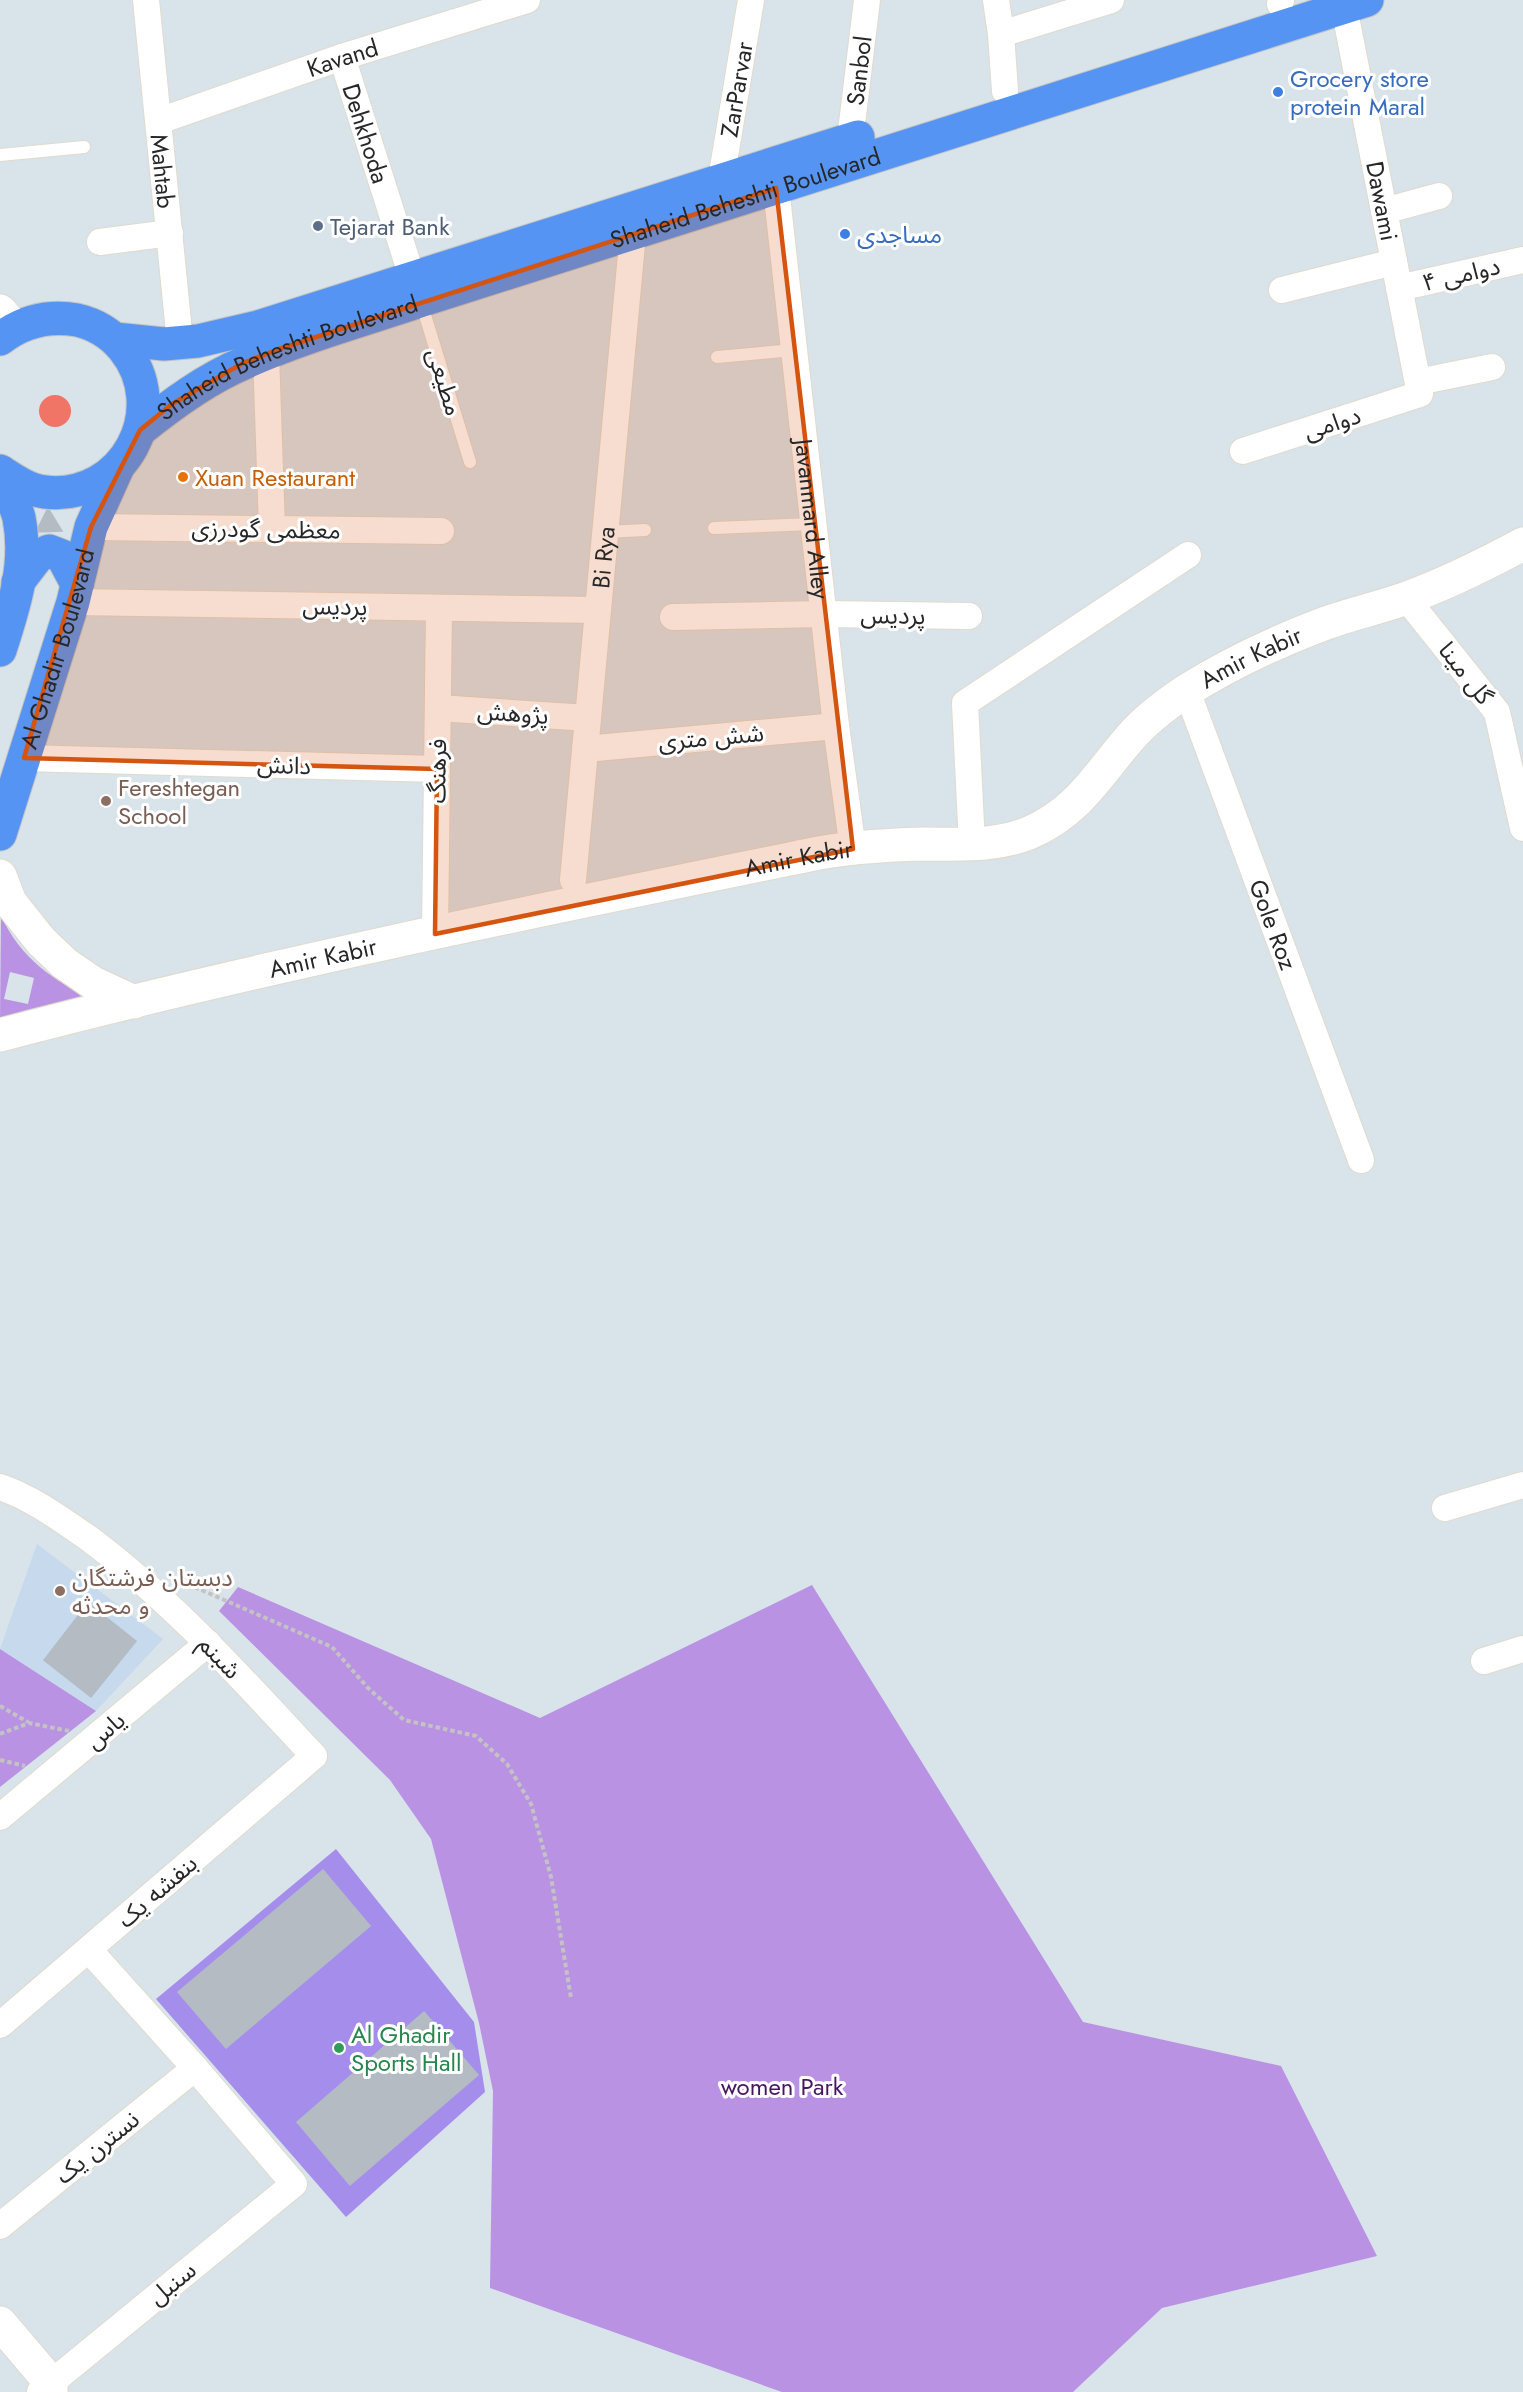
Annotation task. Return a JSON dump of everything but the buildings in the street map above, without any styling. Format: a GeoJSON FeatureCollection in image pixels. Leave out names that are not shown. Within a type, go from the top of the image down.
{"type":"FeatureCollection","features":[{"type":"Feature","properties":{"kind":"main road","name":"Shaheid Beheshti Boulevard"},"geometry":{"type":"LineString","coordinates":[[140,430],[172,404],[243,363],[417,289],[721,180],[1284,1]]}},
{"type":"Feature","properties":{"kind":"main road","name":"Shaheid Beheshti Boulevard"},"geometry":{"type":"LineString","coordinates":[[114,339],[164,344],[207,340],[633,233],[1355,4]]}},
{"type":"Feature","properties":{"kind":"main road"},"geometry":{"type":"LineString","coordinates":[[0,473],[19,484],[45,492],[72,491],[97,483],[118,467],[132,450],[140,430],[144,405],[141,381],[130,358],[114,339],[84,322],[67,318],[49,318],[5,326]]}},
{"type":"Feature","properties":{"kind":"main road","name":"Al Ghadir Boulevard"},"geometry":{"type":"LineString","coordinates":[[0,834],[75,593],[91,527],[118,467]]}},
{"type":"Feature","properties":{"kind":"main road"},"geometry":{"type":"LineString","coordinates":[[0,473],[18,516],[22,558],[15,603],[1,643]]}},
{"type":"Feature","properties":{"kind":"main road"},"geometry":{"type":"LineString","coordinates":[[18,582],[38,556],[49,551],[62,556],[75,593]]}},
{"type":"Feature","properties":{"kind":"street","name":"Mahtab"},"geometry":{"type":"LineString","coordinates":[[146,0],[180,342]]}},
{"type":"Feature","properties":{"kind":"street","name":"Kavand"},"geometry":{"type":"LineString","coordinates":[[159,121],[342,57],[527,0]]}},
{"type":"Feature","properties":{"kind":"street","name":"ZarParvar"},"geometry":{"type":"LineString","coordinates":[[721,180],[751,0]]}},
{"type":"Feature","properties":{"kind":"street","name":"Sanbol"},"geometry":{"type":"LineString","coordinates":[[850,140],[867,0]]}},
{"type":"Feature","properties":{"kind":"street"},"geometry":{"type":"LineString","coordinates":[[996,0],[1005,91]]}},
{"type":"Feature","properties":{"kind":"street"},"geometry":{"type":"LineString","coordinates":[[1001,34],[1111,0]]}},
{"type":"Feature","properties":{"kind":"street","name":"Dawami"},"geometry":{"type":"LineString","coordinates":[[1355,4],[1384,211],[1419,388]]}},
{"type":"Feature","properties":{"kind":"street","name":"Dehkhoda"},"geometry":{"type":"LineString","coordinates":[[342,57],[417,289]]}},
{"type":"Feature","properties":{"kind":"street","name":"Javanmard Alley"},"geometry":{"type":"LineString","coordinates":[[776,188],[836,726],[853,849]]}},
{"type":"Feature","properties":{"kind":"street"},"geometry":{"type":"LineString","coordinates":[[1384,211],[1439,196]]}},
{"type":"Feature","properties":{"kind":"street"},"geometry":{"type":"LineString","coordinates":[[100,242],[170,233]]}},
{"type":"Feature","properties":{"kind":"street","name":"Bi Rya"},"geometry":{"type":"LineString","coordinates":[[573,880],[633,233]]}},
{"type":"Feature","properties":{"kind":"street","name":"دوامی ۴"},"geometry":{"type":"LineString","coordinates":[[1399,288],[1523,260]]}},
{"type":"Feature","properties":{"kind":"street"},"geometry":{"type":"LineString","coordinates":[[1282,290],[1394,262]]}},
{"type":"Feature","properties":{"kind":"street"},"geometry":{"type":"LineString","coordinates":[[266,354],[271,520]]}},
{"type":"Feature","properties":{"kind":"street","name":"دوامی"},"geometry":{"type":"LineString","coordinates":[[1243,451],[1419,388],[1492,367]]}},
{"type":"Feature","properties":{"kind":"street","name":"معظمی گودرزی"},"geometry":{"type":"LineString","coordinates":[[91,527],[271,520],[441,531]]}},
{"type":"Feature","properties":{"kind":"street","name":"Amir Kabir"},"geometry":{"type":"LineString","coordinates":[[0,1035],[134,1002],[435,934],[828,851],[920,844],[972,845],[1028,833],[1065,812],[1089,790],[1132,735],[1154,714],[1187,690],[1264,649],[1326,623],[1406,598],[1472,572],[1523,543]]}},
{"type":"Feature","properties":{"kind":"street"},"geometry":{"type":"LineString","coordinates":[[972,845],[964,703],[1188,555]]}},
{"type":"Feature","properties":{"kind":"street","name":"پردیس"},"geometry":{"type":"LineString","coordinates":[[75,593],[438,608],[598,610]]}},
{"type":"Feature","properties":{"kind":"street","name":"گل مینا"},"geometry":{"type":"LineString","coordinates":[[1406,598],[1497,712],[1516,762],[1523,828]]}},
{"type":"Feature","properties":{"kind":"street","name":"فرهنگ"},"geometry":{"type":"LineString","coordinates":[[435,934],[438,608]]}},
{"type":"Feature","properties":{"kind":"street","name":"پردیس"},"geometry":{"type":"LineString","coordinates":[[673,617],[823,614],[969,616]]}},
{"type":"Feature","properties":{"kind":"street","name":"Gole Roz"},"geometry":{"type":"LineString","coordinates":[[1187,690],[1361,1160]]}},
{"type":"Feature","properties":{"kind":"street","name":"پژوهش"},"geometry":{"type":"LineString","coordinates":[[438,708],[588,718]]}},
{"type":"Feature","properties":{"kind":"street","name":"شش متری"},"geometry":{"type":"LineString","coordinates":[[585,749],[836,726]]}},
{"type":"Feature","properties":{"kind":"street","name":"دانش"},"geometry":{"type":"LineString","coordinates":[[24,758],[437,769]]}},
{"type":"Feature","properties":{"kind":"street"},"geometry":{"type":"LineString","coordinates":[[0,876],[10,902],[41,941],[64,963],[93,983],[134,1002]]}},
{"type":"Feature","properties":{"kind":"street"},"geometry":{"type":"LineString","coordinates":[[1445,1508],[1523,1485]]}},
{"type":"Feature","properties":{"kind":"street","name":"شبنم"},"geometry":{"type":"LineString","coordinates":[[1,1489],[19,1495],[57,1516],[104,1550],[148,1587],[208,1643],[314,1756]]}},
{"type":"Feature","properties":{"kind":"street","name":"یاس"},"geometry":{"type":"LineString","coordinates":[[0,1817],[208,1643]]}},
{"type":"Feature","properties":{"kind":"street"},"geometry":{"type":"LineString","coordinates":[[1484,1661],[1523,1649]]}},
{"type":"Feature","properties":{"kind":"street","name":"بنفشه یک"},"geometry":{"type":"LineString","coordinates":[[0,2025],[314,1756]]}},
{"type":"Feature","properties":{"kind":"street"},"geometry":{"type":"LineString","coordinates":[[88,1950],[195,2068]]}},
{"type":"Feature","properties":{"kind":"street","name":"سنبل"},"geometry":{"type":"LineString","coordinates":[[47,2389],[294,2184],[195,2068]]}},
{"type":"Feature","properties":{"kind":"street","name":"نسترن یک"},"geometry":{"type":"LineString","coordinates":[[0,2226],[195,2068]]}},
{"type":"Feature","properties":{"kind":"street"},"geometry":{"type":"LineString","coordinates":[[0,2323],[47,2389]]}},
{"type":"Feature","properties":{"kind":"lane"},"geometry":{"type":"LineString","coordinates":[[0,155],[84,147]]}},
{"type":"Feature","properties":{"kind":"lane","name":"مطیعی"},"geometry":{"type":"LineString","coordinates":[[417,289],[470,462]]}},
{"type":"Feature","properties":{"kind":"lane"},"geometry":{"type":"LineString","coordinates":[[717,357],[794,350]]}},
{"type":"Feature","properties":{"kind":"lane"},"geometry":{"type":"LineString","coordinates":[[714,528],[813,524]]}},
{"type":"Feature","properties":{"kind":"lane"},"geometry":{"type":"LineString","coordinates":[[605,532],[645,530]]}},
{"type":"Feature","properties":{"kind":"path"},"geometry":{"type":"LineString","coordinates":[[166,1575],[332,1647],[368,1688],[404,1720],[476,1736],[507,1764],[531,1804],[540,1835],[551,1877],[571,1998]]}},
{"type":"Feature","properties":{"kind":"path"},"geometry":{"type":"LineString","coordinates":[[0,1706],[29,1723],[96,1738]]}},
{"type":"Feature","properties":{"kind":"path"},"geometry":{"type":"LineString","coordinates":[[0,1734],[29,1723]]}},
{"type":"Feature","properties":{"kind":"highlighted area"},"geometry":{"type":"Polygon","coordinates":[[[776,188],[853,849],[435,934],[437,769],[24,758],[91,527],[140,430],[172,404],[243,363],[279,349],[776,188]]]}},
{"type":"Feature","properties":{"kind":"shaded area"},"geometry":{"type":"Polygon","coordinates":[[[55,395],[67,399],[71,411],[67,423],[55,427],[43,423],[39,411],[43,399],[55,395]]]}},
{"type":"Feature","properties":{"kind":"shaded area","name":"دبستان فرشتگان و محدثه"},"geometry":{"type":"Polygon","coordinates":[[[37,1544],[163,1639],[96,1711],[0,1649],[37,1544]]]}},
{"type":"Feature","properties":{"kind":"shaded area","name":"Al Ghadir Sports Hall"},"geometry":{"type":"Polygon","coordinates":[[[336,1849],[474,2022],[485,2092],[346,2217],[156,1999],[336,1849]]]}},
{"type":"Feature","properties":{"kind":"green space"},"geometry":{"type":"Polygon","coordinates":[[[1,916],[18,945],[28,956],[64,984],[93,1000],[0,1023],[1,916]],[[10,972],[4,999],[28,1004],[34,978],[10,972]]]}},
{"type":"Feature","properties":{"kind":"green space","name":"women Park"},"geometry":{"type":"Polygon","coordinates":[[[812,1585],[1083,2022],[1281,2066],[1377,2256],[1162,2308],[1073,2392],[782,2392],[490,2288],[493,2091],[479,2023],[431,1839],[390,1780],[219,1611],[238,1587],[540,1718],[812,1585]]]}},
{"type":"Feature","properties":{"kind":"green space"},"geometry":{"type":"Polygon","coordinates":[[[0,1649],[96,1711],[0,1787],[0,1649]]]}},
{"type":"Feature","properties":{"kind":"place","name":"Grocery store protein Maral"},"geometry":{"type":"Point","coordinates":[1278,92]}},
{"type":"Feature","properties":{"kind":"place","name":"Tejarat Bank"},"geometry":{"type":"Point","coordinates":[318,226]}},
{"type":"Feature","properties":{"kind":"place","name":"مساجدی"},"geometry":{"type":"Point","coordinates":[845,234]}},
{"type":"Feature","properties":{"kind":"place","name":"Xuan Restaurant"},"geometry":{"type":"Point","coordinates":[183,477]}},
{"type":"Feature","properties":{"kind":"place","name":"Fereshtegan School"},"geometry":{"type":"Point","coordinates":[106,801]}},
{"type":"Feature","properties":{"kind":"place","name":"دبستان فرشتگان و محدثه"},"geometry":{"type":"Point","coordinates":[60,1591]}},
{"type":"Feature","properties":{"kind":"place","name":"Al Ghadir Sports Hall"},"geometry":{"type":"Point","coordinates":[339,2048]}}]}
